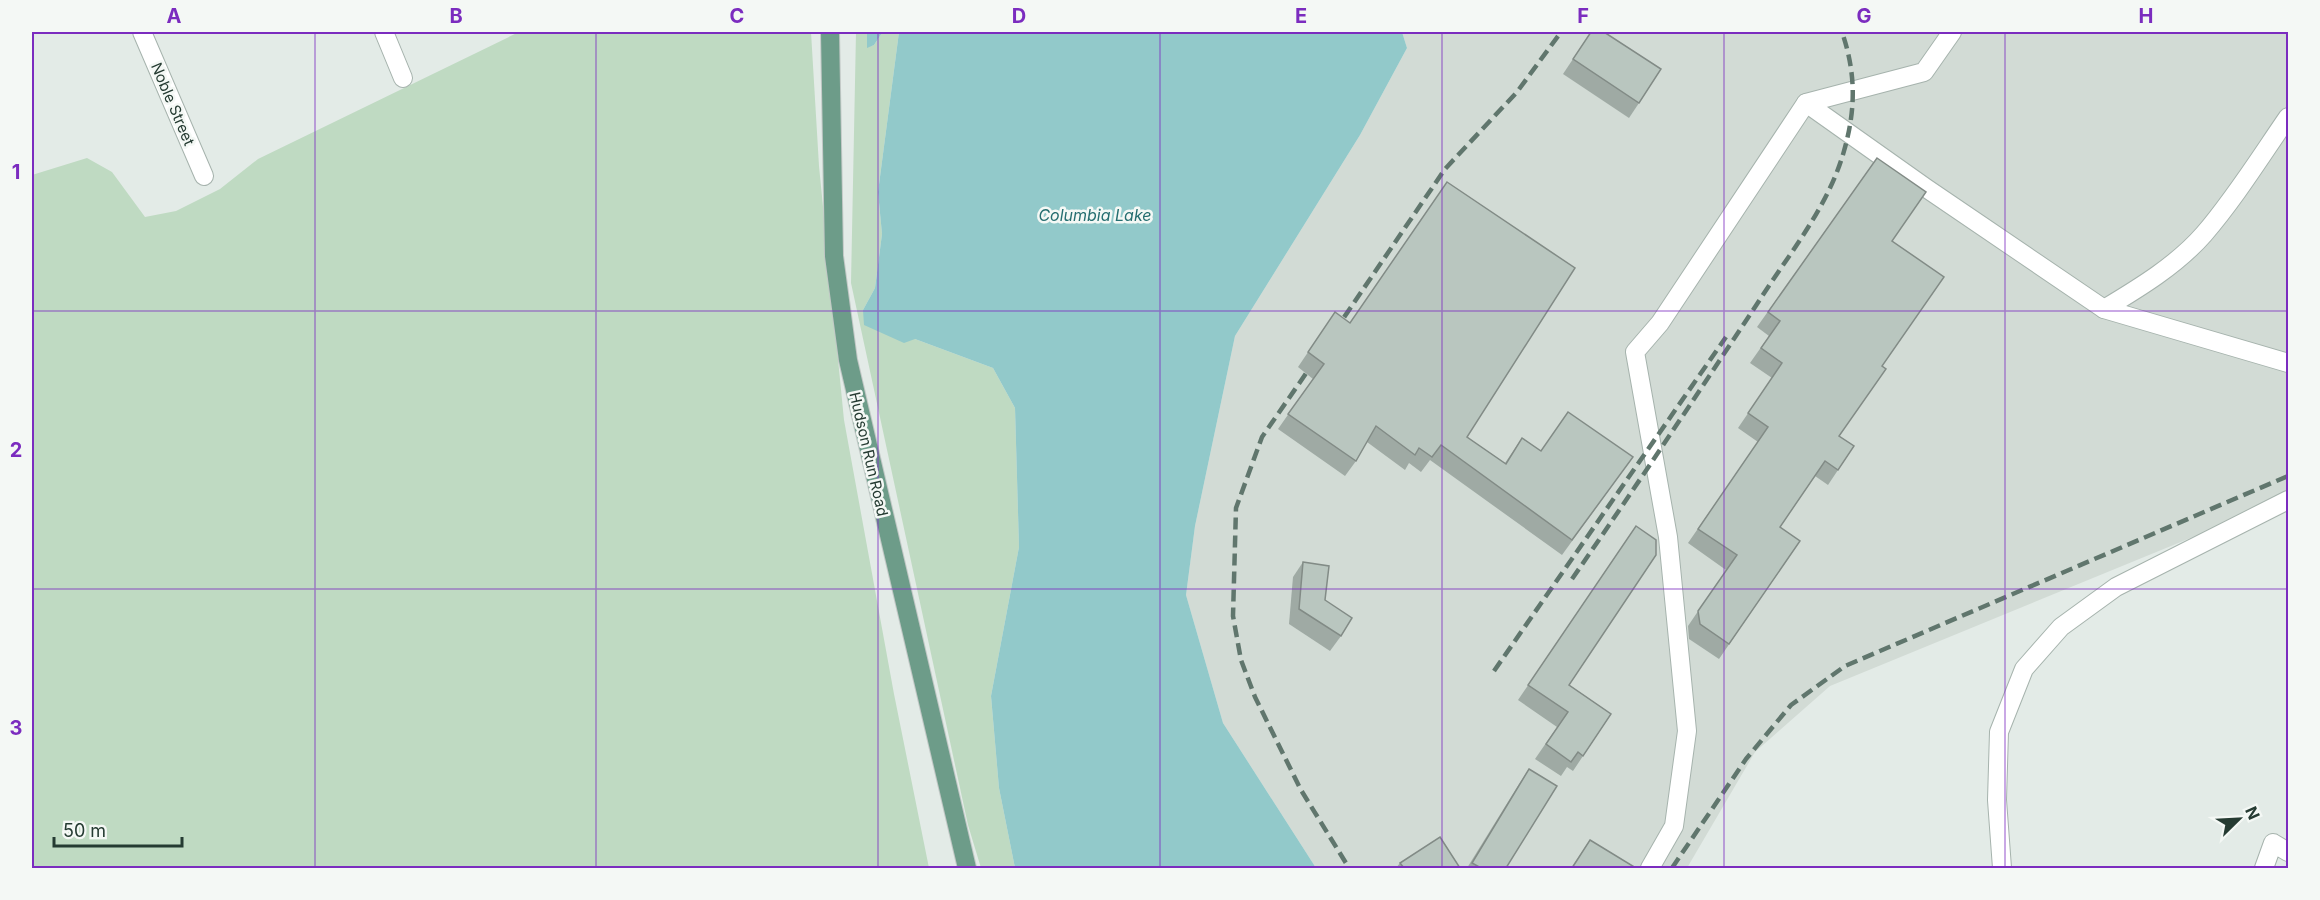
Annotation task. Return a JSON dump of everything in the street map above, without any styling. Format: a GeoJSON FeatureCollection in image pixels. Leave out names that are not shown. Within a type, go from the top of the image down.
{"type":"FeatureCollection","features":[{"type":"Feature","properties":{"kind":"main road","name":"Hudson Run Road"},"geometry":{"type":"LineString","coordinates":[[830,32],[834,256],[848,360],[967,868]]}},
{"type":"Feature","properties":{"kind":"street","name":"Noble Street"},"geometry":{"type":"LineString","coordinates":[[142,32],[204,176]]}},
{"type":"Feature","properties":{"kind":"street"},"geometry":{"type":"LineString","coordinates":[[384,32],[404,78]]}},
{"type":"Feature","properties":{"kind":"street"},"geometry":{"type":"LineString","coordinates":[[1650,868],[1674,826],[1687,731],[1668,537],[1635,352],[1660,323],[1806,103],[1924,72],[1952,32]]}},
{"type":"Feature","properties":{"kind":"street"},"geometry":{"type":"LineString","coordinates":[[1806,103],[2104,309],[2289,363]]}},
{"type":"Feature","properties":{"kind":"street"},"geometry":{"type":"LineString","coordinates":[[2104,309],[2168,267],[2203,235],[2289,117]]}},
{"type":"Feature","properties":{"kind":"street"},"geometry":{"type":"LineString","coordinates":[[2002,868],[1997,800],[1999,732],[2024,669],[2061,627],[2116,587],[2289,500]]}},
{"type":"Feature","properties":{"kind":"street"},"geometry":{"type":"LineString","coordinates":[[2265,868],[2273,843],[2289,852]]}},
{"type":"Feature","properties":{"kind":"shaded area"},"geometry":{"type":"Polygon","coordinates":[[[1402,32],[2288,32],[2288,498],[1830,686],[1755,752],[1687,868],[1316,868],[1223,723],[1186,595],[1195,526],[1235,336],[1360,135],[1407,48],[1402,32]]]}},
{"type":"Feature","properties":{"kind":"green space"},"geometry":{"type":"Polygon","coordinates":[[[519,32],[811,32],[819,166],[844,420],[894,694],[929,868],[32,868],[32,175],[87,158],[112,172],[145,217],[176,211],[220,189],[258,159],[519,32]]]}},
{"type":"Feature","properties":{"kind":"green space"},"geometry":{"type":"Polygon","coordinates":[[[856,32],[867,32],[867,47],[874,45],[882,33],[899,32],[878,192],[882,234],[875,288],[863,310],[915,339],[993,368],[1015,408],[1019,547],[991,696],[999,788],[1015,868],[981,868],[968,825],[851,283],[856,32]]]}},
{"type":"Feature","properties":{"kind":"water"},"geometry":{"type":"Polygon","coordinates":[[[867,32],[890,32],[882,33],[874,45],[867,48],[867,32]]]}},
{"type":"Feature","properties":{"kind":"water","name":"Columbia Lake"},"geometry":{"type":"Polygon","coordinates":[[[899,32],[1402,32],[1407,48],[1360,135],[1235,336],[1195,526],[1186,595],[1223,723],[1316,868],[1015,868],[999,788],[991,696],[1019,547],[1015,408],[993,368],[915,339],[904,343],[864,325],[863,310],[875,288],[882,234],[878,192],[899,32]]]}},
{"type":"Feature","properties":{"kind":"building"},"geometry":{"type":"Polygon","coordinates":[[[1591,32],[1604,32],[1661,69],[1639,103],[1573,59],[1591,32]]]}},
{"type":"Feature","properties":{"kind":"building"},"geometry":{"type":"Polygon","coordinates":[[[1877,158],[1926,192],[1892,241],[1944,277],[1882,366],[1886,369],[1839,436],[1854,446],[1838,470],[1825,461],[1780,527],[1800,541],[1729,644],[1700,624],[1698,611],[1737,555],[1698,529],[1768,427],[1748,413],[1782,363],[1761,348],[1780,321],[1768,312],[1877,158]]]}},
{"type":"Feature","properties":{"kind":"building"},"geometry":{"type":"Polygon","coordinates":[[[1447,182],[1575,268],[1467,437],[1506,464],[1522,438],[1541,451],[1568,412],[1633,457],[1572,540],[1441,445],[1432,457],[1419,448],[1415,455],[1376,426],[1356,461],[1288,414],[1324,364],[1308,352],[1335,312],[1350,323],[1447,182]]]}},
{"type":"Feature","properties":{"kind":"building"},"geometry":{"type":"Polygon","coordinates":[[[1636,526],[1656,540],[1656,555],[1569,685],[1611,714],[1583,756],[1578,752],[1571,762],[1546,744],[1568,712],[1528,685],[1636,526]]]}},
{"type":"Feature","properties":{"kind":"building"},"geometry":{"type":"Polygon","coordinates":[[[1303,562],[1329,566],[1325,600],[1352,618],[1341,636],[1299,609],[1303,562]]]}},
{"type":"Feature","properties":{"kind":"building"},"geometry":{"type":"Polygon","coordinates":[[[1529,769],[1557,786],[1506,868],[1481,868],[1472,863],[1529,769]]]}},
{"type":"Feature","properties":{"kind":"building"},"geometry":{"type":"Polygon","coordinates":[[[1440,837],[1460,868],[1404,868],[1400,863],[1440,837]]]}},
{"type":"Feature","properties":{"kind":"building"},"geometry":{"type":"Polygon","coordinates":[[[1590,840],[1636,868],[1572,868],[1590,840]]]}},
{"type":"Feature","properties":{"kind":"railway"},"geometry":{"type":"LineString","coordinates":[[1334,332],[1445,169],[1517,92],[1561,32]]}},
{"type":"Feature","properties":{"kind":"railway"},"geometry":{"type":"LineString","coordinates":[[1572,579],[1794,249],[1828,192],[1844,151],[1851,120],[1852,77],[1842,32]]}},
{"type":"Feature","properties":{"kind":"railway"},"geometry":{"type":"LineString","coordinates":[[1494,671],[1726,337]]}},
{"type":"Feature","properties":{"kind":"railway"},"geometry":{"type":"LineString","coordinates":[[1316,359],[1262,437],[1236,508],[1233,616],[1241,660],[1255,697],[1301,790],[1349,868]]}},
{"type":"Feature","properties":{"kind":"railway"},"geometry":{"type":"LineString","coordinates":[[1672,868],[1746,759],[1791,705],[1845,666],[2288,476]]}}]}
